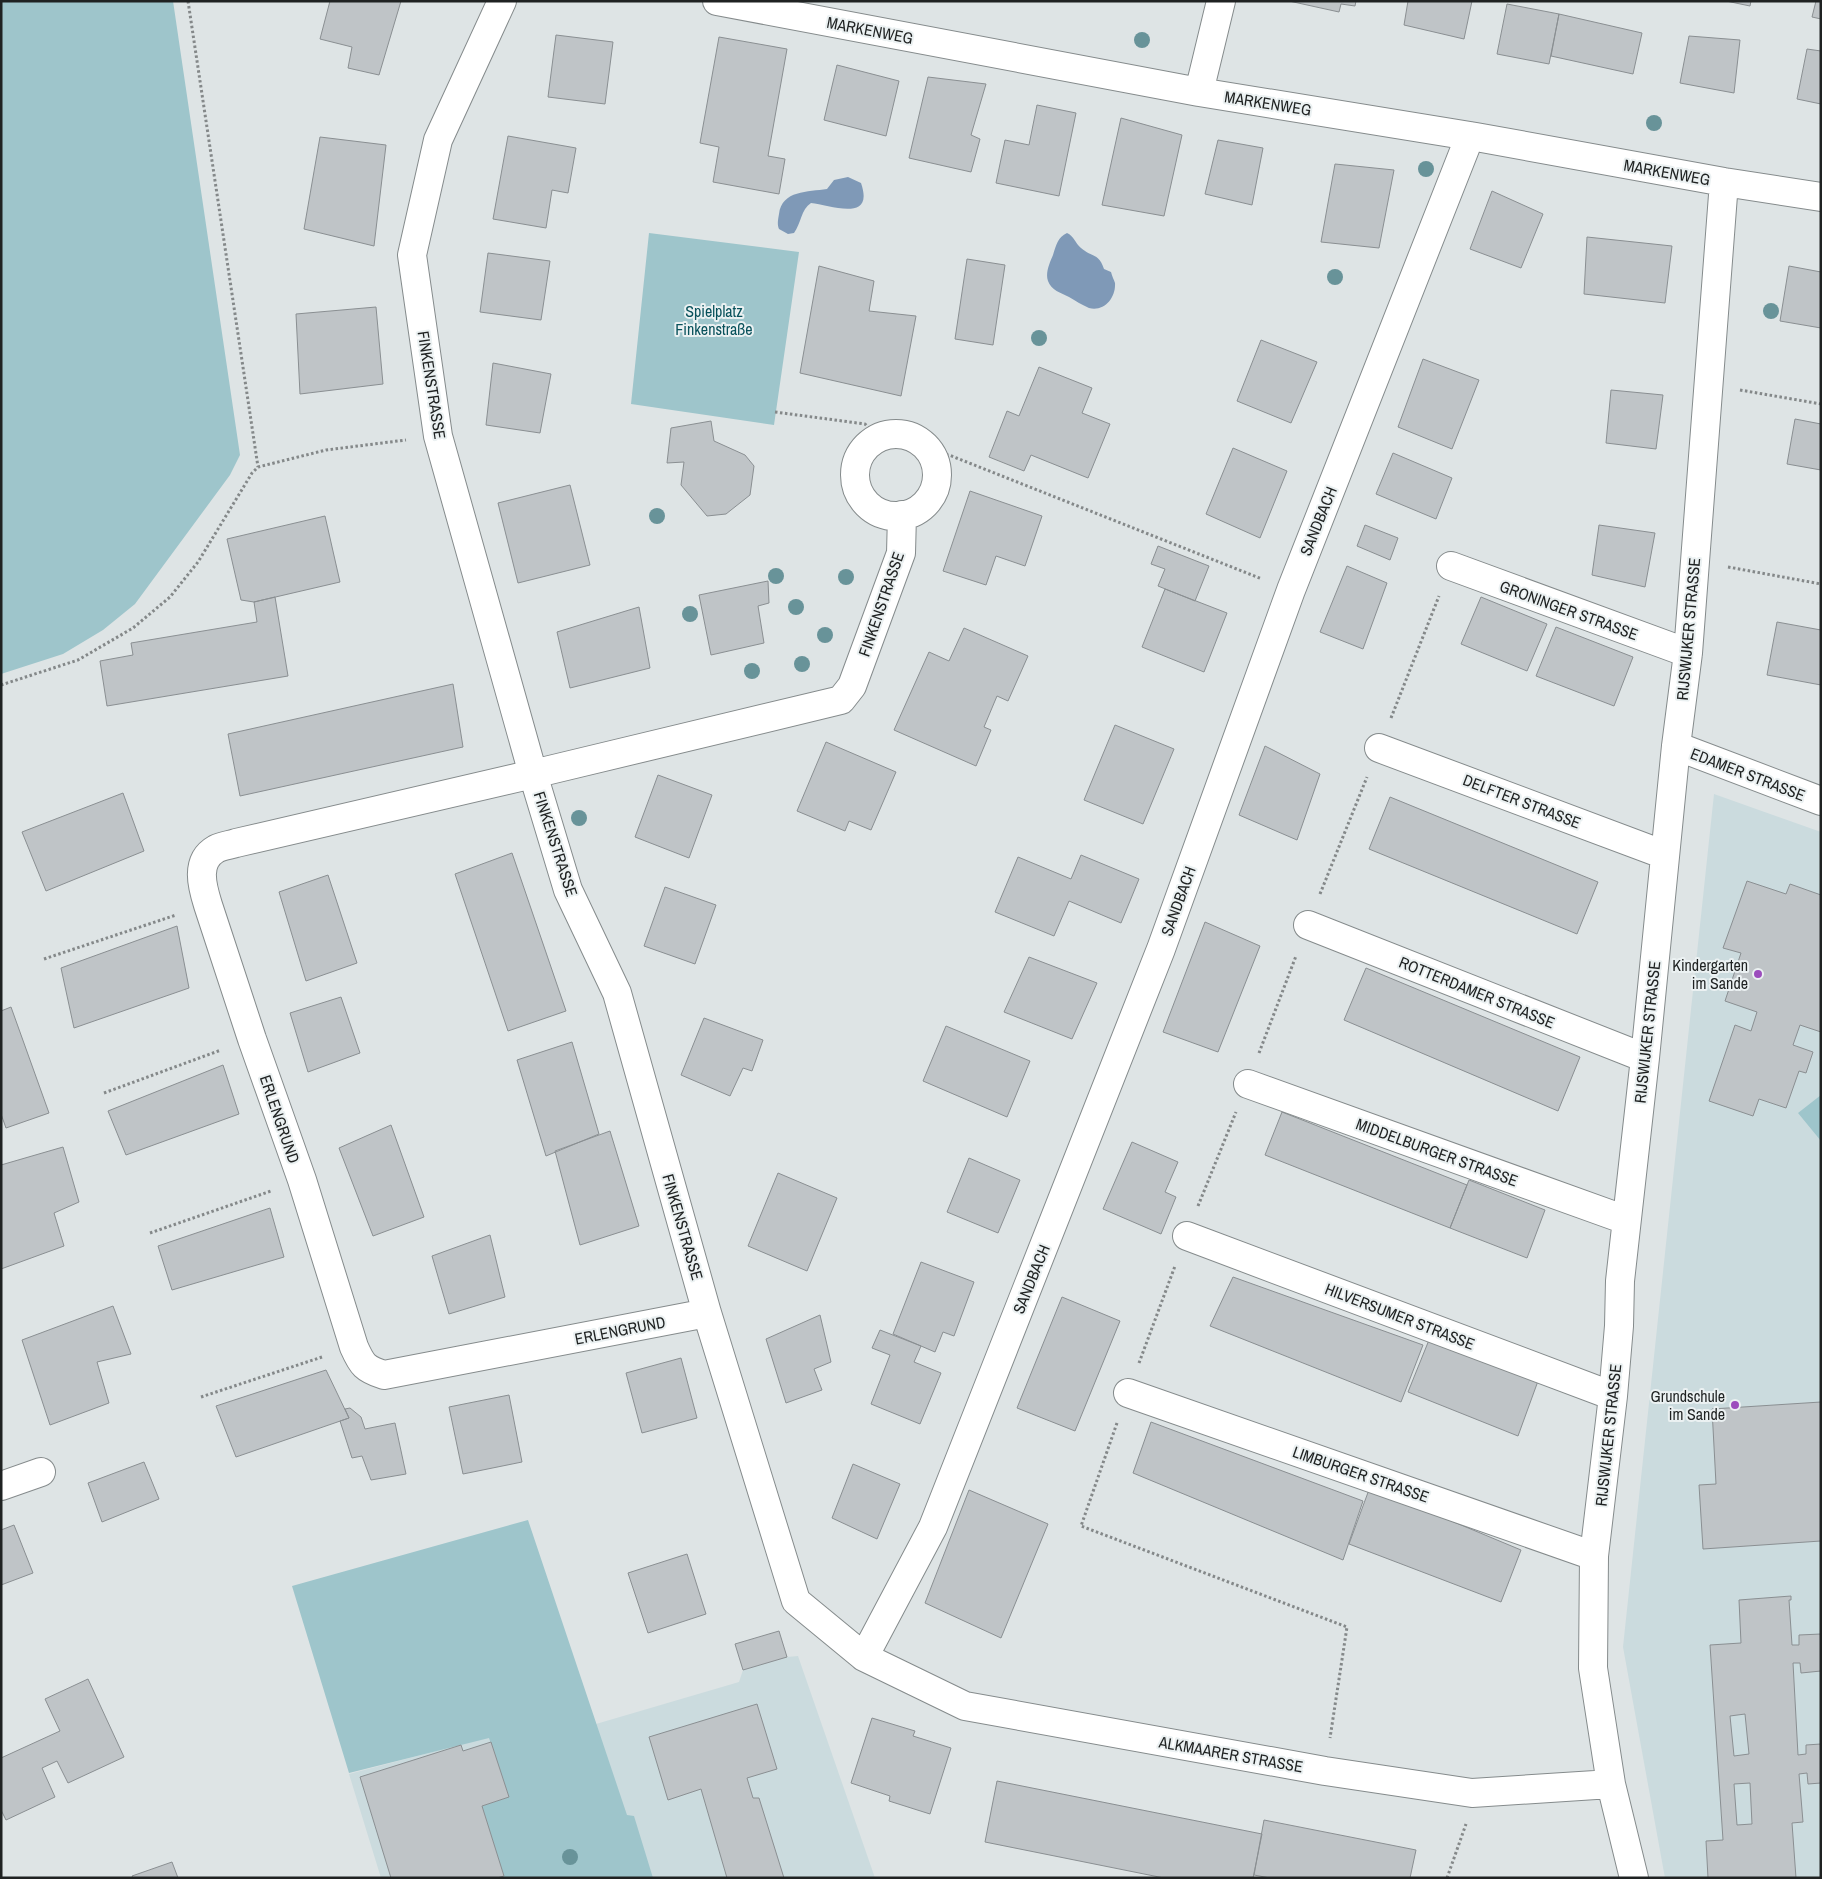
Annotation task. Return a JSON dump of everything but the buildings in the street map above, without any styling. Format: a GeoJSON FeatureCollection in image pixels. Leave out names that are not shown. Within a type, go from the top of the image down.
{"type":"FeatureCollection","features":[{"type":"Feature","properties":{"kind":"street","name":"FINKENSTRASSE"},"geometry":{"type":"LineString","coordinates":[[502,1],[438,140],[412,255],[438,436],[533,774],[568,890],[617,993],[707,1313],[796,1601],[864,1657]]}},
{"type":"Feature","properties":{"kind":"street","name":"MARKENWEG"},"geometry":{"type":"LineString","coordinates":[[717,1],[1199,92],[1470,136],[1724,182],[1821,197]]}},
{"type":"Feature","properties":{"kind":"street"},"geometry":{"type":"LineString","coordinates":[[1199,92],[1221,1]]}},
{"type":"Feature","properties":{"kind":"street","name":"SANDBACH"},"geometry":{"type":"LineString","coordinates":[[864,1657],[933,1527],[1161,948],[1291,590],[1470,136]]}},
{"type":"Feature","properties":{"kind":"street","name":"RIJSWIJKER STRASSE"},"geometry":{"type":"LineString","coordinates":[[1634,1878],[1611,1784],[1593,1668],[1594,1556],[1614,1396],[1620,1281],[1626,1220],[1646,1058],[1664,855],[1688,653],[1724,182]]}},
{"type":"Feature","properties":{"kind":"street"},"geometry":{"type":"LineString","coordinates":[[890,434],[902,434],[924,444],[932,454],[936,464],[937,476],[930,497],[923,506],[913,512],[902,516],[889,516],[877,512],[866,504],[859,493],[855,481],[856,468],[860,456],[868,445],[878,438],[890,434]]}},
{"type":"Feature","properties":{"kind":"street","name":"FINKENSTRASSE"},"geometry":{"type":"LineString","coordinates":[[533,774],[841,700],[852,686],[901,553],[902,516]]}},
{"type":"Feature","properties":{"kind":"street","name":"GRONINGER STRASSE"},"geometry":{"type":"LineString","coordinates":[[1451,566],[1688,653]]}},
{"type":"Feature","properties":{"kind":"street","name":"EDAMER STRASSE"},"geometry":{"type":"LineString","coordinates":[[1676,746],[1821,801]]}},
{"type":"Feature","properties":{"kind":"street","name":"DELFTER STRASSE"},"geometry":{"type":"LineString","coordinates":[[1379,748],[1664,855]]}},
{"type":"Feature","properties":{"kind":"street","name":"ERLENGRUND"},"geometry":{"type":"LineString","coordinates":[[533,774],[216,849],[205,859],[202,870],[202,883],[208,904],[252,1039],[302,1180],[354,1347],[362,1364],[370,1371],[384,1375],[707,1313]]}},
{"type":"Feature","properties":{"kind":"street","name":"ROTTERDAMER STRASSE"},"geometry":{"type":"LineString","coordinates":[[1308,925],[1646,1058]]}},
{"type":"Feature","properties":{"kind":"street","name":"MIDDELBURGER STRASSE"},"geometry":{"type":"LineString","coordinates":[[1248,1084],[1626,1220]]}},
{"type":"Feature","properties":{"kind":"street","name":"HILVERSUMER STRASSE"},"geometry":{"type":"LineString","coordinates":[[1187,1236],[1614,1396]]}},
{"type":"Feature","properties":{"kind":"street","name":"LIMBURGER STRASSE"},"geometry":{"type":"LineString","coordinates":[[1128,1393],[1594,1556]]}},
{"type":"Feature","properties":{"kind":"street"},"geometry":{"type":"LineString","coordinates":[[1,1486],[41,1472]]}},
{"type":"Feature","properties":{"kind":"street","name":"ALKMAARER STRASSE"},"geometry":{"type":"LineString","coordinates":[[864,1657],[966,1706],[1325,1771],[1472,1793],[1611,1784]]}},
{"type":"Feature","properties":{"kind":"path"},"geometry":{"type":"LineString","coordinates":[[188,1],[258,467]]}},
{"type":"Feature","properties":{"kind":"path"},"geometry":{"type":"LineString","coordinates":[[1708,384],[1821,404]]}},
{"type":"Feature","properties":{"kind":"path"},"geometry":{"type":"LineString","coordinates":[[775,412],[865,424],[878,438]]}},
{"type":"Feature","properties":{"kind":"path"},"geometry":{"type":"LineString","coordinates":[[1,685],[78,660],[133,628],[162,604],[170,597],[198,562],[252,472],[258,467],[326,450],[438,436]]}},
{"type":"Feature","properties":{"kind":"path"},"geometry":{"type":"LineString","coordinates":[[932,454],[949,455],[1291,590]]}},
{"type":"Feature","properties":{"kind":"path"},"geometry":{"type":"LineString","coordinates":[[1695,561],[1821,584]]}},
{"type":"Feature","properties":{"kind":"path"},"geometry":{"type":"LineString","coordinates":[[1325,1771],[1347,1627],[1081,1526],[1128,1393],[1187,1236],[1451,566]]}},
{"type":"Feature","properties":{"kind":"path"},"geometry":{"type":"LineString","coordinates":[[44,959],[208,904]]}},
{"type":"Feature","properties":{"kind":"path"},"geometry":{"type":"LineString","coordinates":[[104,1093],[252,1039]]}},
{"type":"Feature","properties":{"kind":"path"},"geometry":{"type":"LineString","coordinates":[[150,1233],[302,1180]]}},
{"type":"Feature","properties":{"kind":"path"},"geometry":{"type":"LineString","coordinates":[[201,1397],[354,1347]]}},
{"type":"Feature","properties":{"kind":"path"},"geometry":{"type":"LineString","coordinates":[[1447,1878],[1470,1811],[1472,1793]]}},
{"type":"Feature","properties":{"kind":"shaded area"},"geometry":{"type":"Polygon","coordinates":[[[848,177],[861,183],[864,195],[862,203],[848,209],[811,203],[805,209],[794,233],[788,234],[779,229],[781,206],[790,196],[827,189],[834,180],[848,177]]]}},
{"type":"Feature","properties":{"kind":"shaded area"},"geometry":{"type":"Polygon","coordinates":[[[1067,233],[1081,248],[1100,260],[1104,269],[1111,272],[1115,289],[1108,303],[1100,308],[1089,308],[1057,291],[1049,284],[1047,275],[1049,264],[1058,242],[1067,233]]]}},
{"type":"Feature","properties":{"kind":"shaded area","name":"Grundschule im Sande"},"geometry":{"type":"Polygon","coordinates":[[[1714,794],[1821,832],[1821,1878],[1665,1878],[1623,1647],[1714,794]]]}},
{"type":"Feature","properties":{"kind":"shaded area"},"geometry":{"type":"Polygon","coordinates":[[[798,1656],[875,1878],[381,1878],[349,1774],[591,1710],[596,1724],[739,1682],[743,1670],[787,1657],[798,1656]]]}},
{"type":"Feature","properties":{"kind":"green space"},"geometry":{"type":"Polygon","coordinates":[[[1,1],[173,1],[240,455],[230,475],[135,604],[103,630],[63,654],[1,674],[1,1]]]}},
{"type":"Feature","properties":{"kind":"green space","name":"Spielplatz Finkenstraße"},"geometry":{"type":"Polygon","coordinates":[[[649,233],[799,252],[774,425],[631,404],[649,233]]]}},
{"type":"Feature","properties":{"kind":"green space"},"geometry":{"type":"Polygon","coordinates":[[[1821,1095],[1821,1141],[1798,1113],[1821,1095]]]}},
{"type":"Feature","properties":{"kind":"green space"},"geometry":{"type":"Polygon","coordinates":[[[528,1520],[627,1815],[634,1816],[653,1878],[504,1878],[482,1806],[509,1797],[489,1738],[349,1773],[292,1586],[528,1520]]]}},
{"type":"Feature","properties":{"kind":"place","name":"Kindergarten im Sande"},"geometry":{"type":"Point","coordinates":[1758,974]}},
{"type":"Feature","properties":{"kind":"place","name":"Grundschule im Sande"},"geometry":{"type":"Point","coordinates":[1735,1405]}}]}
